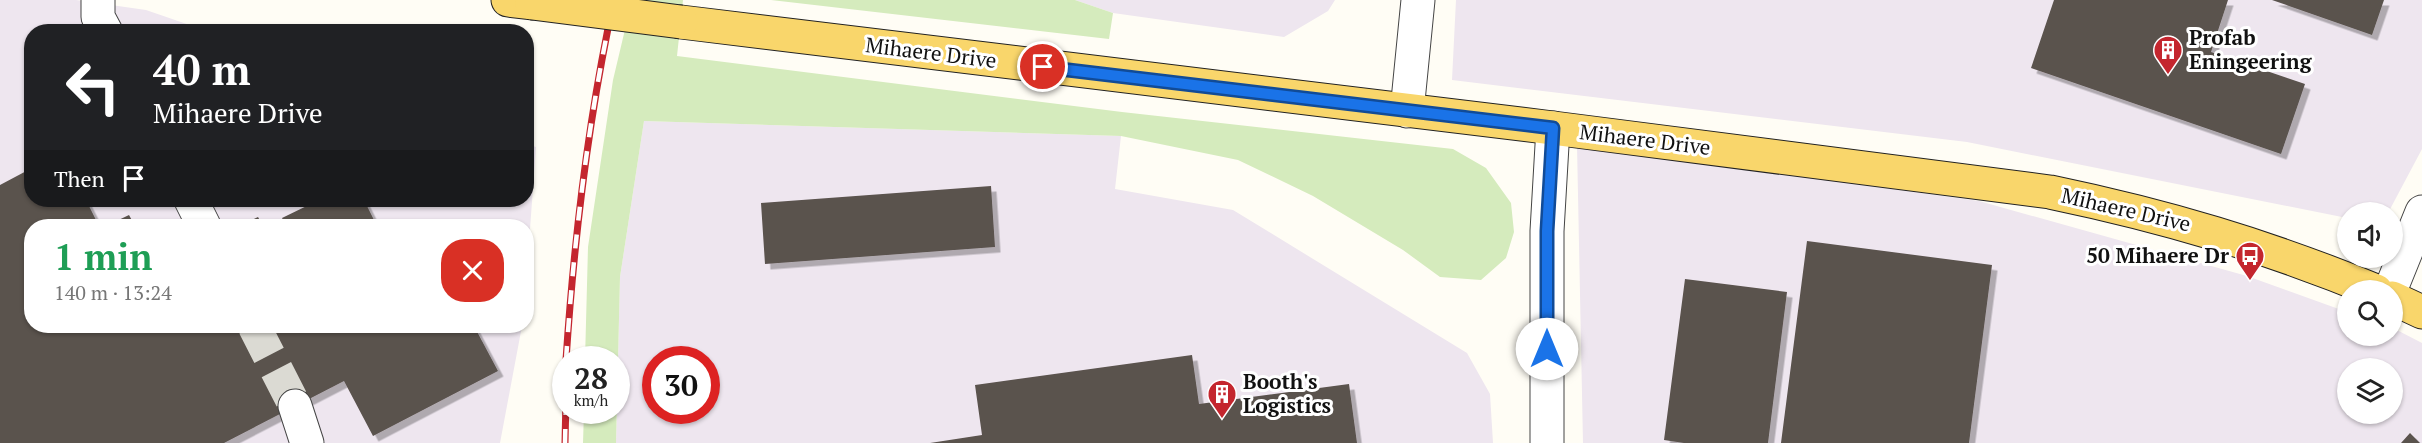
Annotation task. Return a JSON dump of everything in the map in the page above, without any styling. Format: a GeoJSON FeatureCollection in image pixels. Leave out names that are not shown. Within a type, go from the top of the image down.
{"type":"FeatureCollection","features":[{"type":"Feature","properties":{"kind":"main road","name":"Mihaere Drive"},"geometry":{"type":"LineString","coordinates":[[520,1],[1553,128],[2050,192],[2218,232],[2349,280]]}},
{"type":"Feature","properties":{"kind":"main road"},"geometry":{"type":"LineString","coordinates":[[2403,303],[2422,312]]}},
{"type":"Feature","properties":{"kind":"street"},"geometry":{"type":"LineString","coordinates":[[98,0],[98,17],[102,24]]}},
{"type":"Feature","properties":{"kind":"street"},"geometry":{"type":"LineString","coordinates":[[1407,111],[1418,0]]}},
{"type":"Feature","properties":{"kind":"street"},"geometry":{"type":"LineString","coordinates":[[1547,443],[1547,231],[1553,128]]}},
{"type":"Feature","properties":{"kind":"street"},"geometry":{"type":"LineString","coordinates":[[2394,280],[2422,212]]}},
{"type":"Feature","properties":{"kind":"street"},"geometry":{"type":"LineString","coordinates":[[295,406],[307,443]]}},
{"type":"Feature","properties":{"kind":"shaded area"},"geometry":{"type":"Polygon","coordinates":[[[0,0],[76,0],[146,10],[187,24],[24,24],[24,207],[532,207],[531,219],[24,219],[24,333],[521,333],[500,443],[0,443],[0,0]]]}},
{"type":"Feature","properties":{"kind":"shaded area"},"geometry":{"type":"Polygon","coordinates":[[[1075,0],[1335,0],[1328,11],[1284,37],[1113,13],[1075,0]]]}},
{"type":"Feature","properties":{"kind":"shaded area"},"geometry":{"type":"Polygon","coordinates":[[[1456,0],[2422,0],[2422,149],[2394,202],[2337,202],[2337,216],[1967,142],[1452,80],[1456,0]]]}},
{"type":"Feature","properties":{"kind":"shaded area"},"geometry":{"type":"Polygon","coordinates":[[[644,121],[1121,136],[1115,189],[1233,210],[1467,353],[1490,394],[1493,443],[616,443],[616,424],[630,424],[630,346],[618,346],[620,277],[644,121]]]}},
{"type":"Feature","properties":{"kind":"shaded area"},"geometry":{"type":"Polygon","coordinates":[[[1577,145],[1979,201],[2247,276],[2337,308],[2337,346],[2403,346],[2403,333],[2422,343],[2422,443],[1583,443],[1577,145]]]}},
{"type":"Feature","properties":{"kind":"shaded area"},"geometry":{"type":"Polygon","coordinates":[[[534,146],[536,147],[534,174],[534,146]]]}},
{"type":"Feature","properties":{"kind":"green space"},"geometry":{"type":"Polygon","coordinates":[[[632,0],[683,0],[677,56],[1122,112],[1453,149],[1486,168],[1511,203],[1514,232],[1506,258],[1481,280],[1440,277],[1403,250],[1313,196],[1238,160],[1121,136],[644,121],[620,277],[618,346],[585,346],[588,247],[613,80],[632,0]]]}},
{"type":"Feature","properties":{"kind":"green space"},"geometry":{"type":"Polygon","coordinates":[[[771,0],[1075,0],[1113,13],[1109,39],[771,0]]]}},
{"type":"Feature","properties":{"kind":"green space"},"geometry":{"type":"Polygon","coordinates":[[[584,424],[616,424],[616,443],[583,443],[584,424]]]}},
{"type":"Feature","properties":{"kind":"building","name":"Profab Eningeering"},"geometry":{"type":"Polygon","coordinates":[[[2054,0],[2228,0],[2211,52],[2305,84],[2281,154],[2031,68],[2054,0]]]}},
{"type":"Feature","properties":{"kind":"building","name":"Profab Eningeering"},"geometry":{"type":"Polygon","coordinates":[[[2272,0],[2384,0],[2372,35],[2272,0]]]}},
{"type":"Feature","properties":{"kind":"building"},"geometry":{"type":"Polygon","coordinates":[[[24,172],[24,207],[90,207],[96,219],[24,219],[24,333],[478,333],[498,371],[373,436],[344,381],[224,443],[0,443],[0,185],[24,172]]]}},
{"type":"Feature","properties":{"kind":"building"},"geometry":{"type":"Polygon","coordinates":[[[991,186],[995,247],[765,264],[761,203],[991,186]]]}},
{"type":"Feature","properties":{"kind":"building"},"geometry":{"type":"Polygon","coordinates":[[[305,207],[368,207],[374,219],[282,219],[305,207]]]}},
{"type":"Feature","properties":{"kind":"building"},"geometry":{"type":"Polygon","coordinates":[[[1807,241],[1992,265],[1969,443],[1781,443],[1807,241]]]}},
{"type":"Feature","properties":{"kind":"building"},"geometry":{"type":"Polygon","coordinates":[[[1685,279],[1787,292],[1768,443],[1684,443],[1664,440],[1685,279]]]}},
{"type":"Feature","properties":{"kind":"building"},"geometry":{"type":"Polygon","coordinates":[[[1192,355],[1199,404],[1349,384],[1357,443],[930,443],[982,435],[975,385],[1192,355]]]}},
{"type":"Feature","properties":{"kind":"building"},"geometry":{"type":"Polygon","coordinates":[[[2410,433],[2420,443],[2401,443],[2410,433]]]}},
{"type":"Feature","properties":{"kind":"tunnel"},"geometry":{"type":"LineString","coordinates":[[258,333],[295,406]]}},
{"type":"Feature","properties":{"kind":"railway"},"geometry":{"type":"LineString","coordinates":[[567,346],[573,269],[589,134],[614,0]]}},
{"type":"Feature","properties":{"kind":"railway"},"geometry":{"type":"LineString","coordinates":[[565,424],[565,443]]}},
{"type":"Feature","properties":{"kind":"place","name":"Profab Eningeering"},"geometry":{"type":"Point","coordinates":[2168,76]}},
{"type":"Feature","properties":{"kind":"place","name":"50 Mihaere Dr"},"geometry":{"type":"Point","coordinates":[2250,282]}},
{"type":"Feature","properties":{"kind":"place","name":"Booth's Logistics"},"geometry":{"type":"Point","coordinates":[1222,420]}},
{"type":"Feature","properties":{"kind":"route"},"geometry":{"type":"LineString","coordinates":[[1043,67],[1553,128],[1547,231],[1547,349]]}}]}
